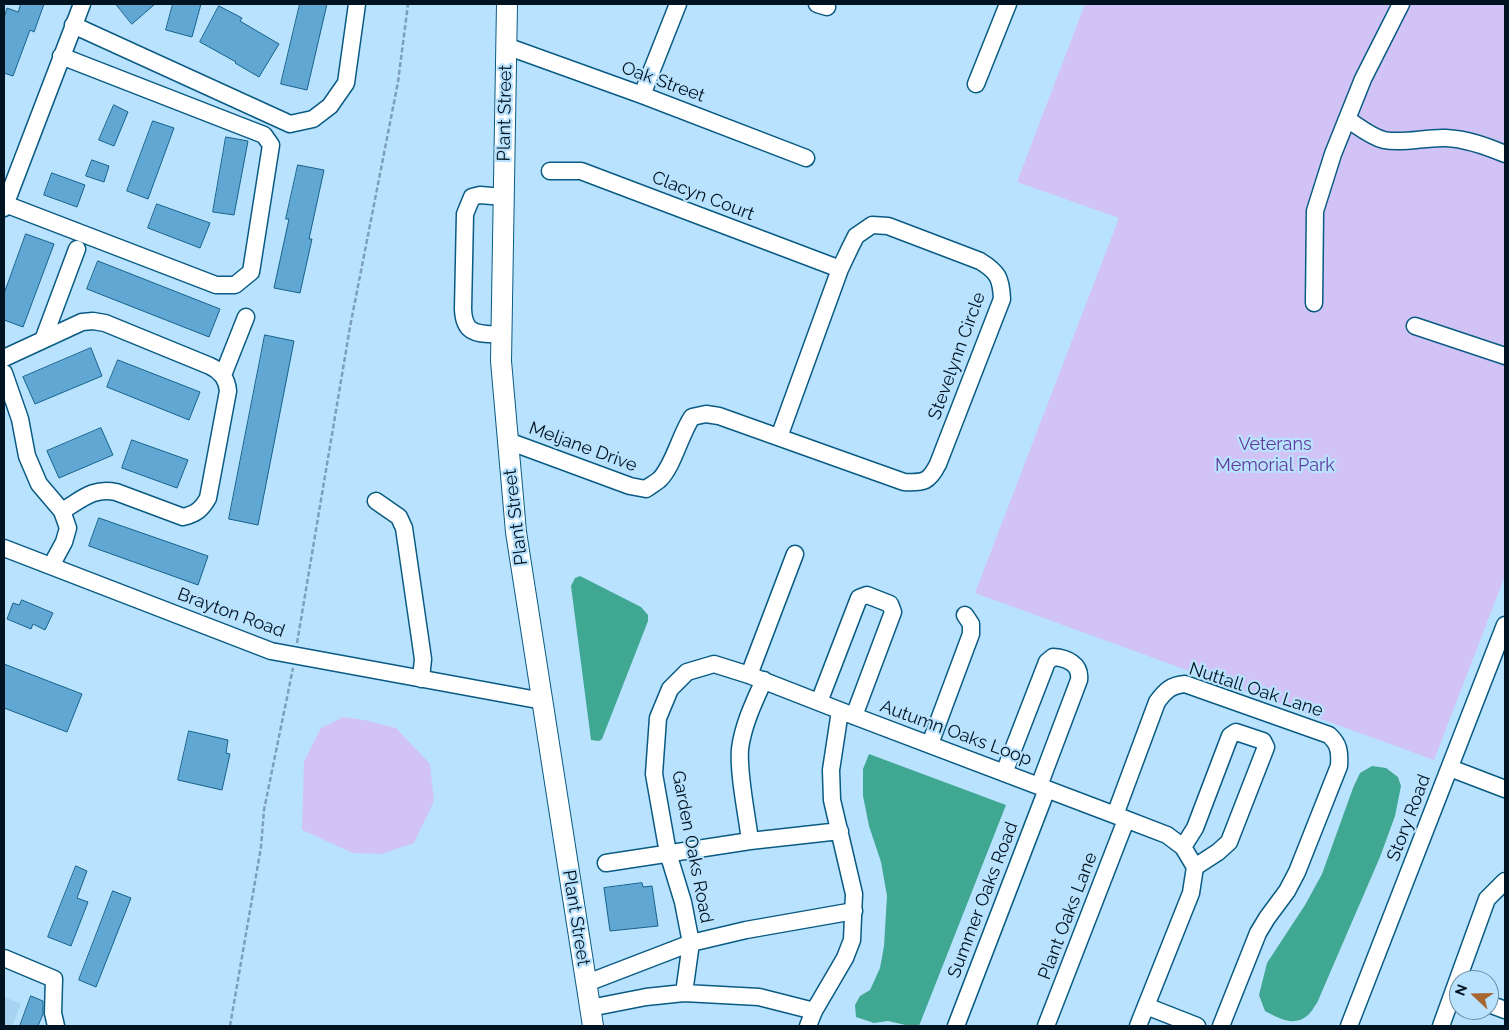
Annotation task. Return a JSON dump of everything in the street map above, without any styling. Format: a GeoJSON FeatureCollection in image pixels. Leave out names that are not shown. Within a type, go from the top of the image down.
{"type":"FeatureCollection","features":[{"type":"Feature","properties":{"kind":"main road","name":"Plant Street"},"geometry":{"type":"LineString","coordinates":[[507,4],[501,361],[516,532],[591,1017]]}},
{"type":"Feature","properties":{"kind":"street"},"geometry":{"type":"LineString","coordinates":[[61,56],[264,135],[271,144],[251,272],[235,284],[216,285],[4,206],[61,56],[82,4]]}},
{"type":"Feature","properties":{"kind":"street"},"geometry":{"type":"LineString","coordinates":[[73,25],[290,124],[313,119],[330,106],[346,82],[357,4]]}},
{"type":"Feature","properties":{"kind":"street"},"geometry":{"type":"LineString","coordinates":[[642,95],[678,4]]}},
{"type":"Feature","properties":{"kind":"street"},"geometry":{"type":"LineString","coordinates":[[976,84],[1008,4]]}},
{"type":"Feature","properties":{"kind":"street"},"geometry":{"type":"LineString","coordinates":[[1314,303],[1315,211],[1333,154],[1363,79],[1401,4]]}},
{"type":"Feature","properties":{"kind":"street","name":"Oak Street"},"geometry":{"type":"LineString","coordinates":[[506,46],[642,95],[806,158]]}},
{"type":"Feature","properties":{"kind":"street"},"geometry":{"type":"LineString","coordinates":[[1347,119],[1384,140],[1455,139],[1482,144],[1505,154]]}},
{"type":"Feature","properties":{"kind":"street","name":"Clacyn Court"},"geometry":{"type":"LineString","coordinates":[[550,171],[581,171],[840,269]]}},
{"type":"Feature","properties":{"kind":"street"},"geometry":{"type":"LineString","coordinates":[[502,335],[478,333],[466,326],[463,319],[463,309],[465,214],[472,197],[480,195],[504,197]]}},
{"type":"Feature","properties":{"kind":"street","name":"Stevelynn Circle"},"geometry":{"type":"LineString","coordinates":[[872,225],[888,226],[980,261],[994,270],[1001,283],[1002,299],[932,477],[921,483],[904,482],[779,437],[840,269],[856,236],[872,225]]}},
{"type":"Feature","properties":{"kind":"street"},"geometry":{"type":"LineString","coordinates":[[43,340],[77,249]]}},
{"type":"Feature","properties":{"kind":"street"},"geometry":{"type":"LineString","coordinates":[[223,375],[246,317]]}},
{"type":"Feature","properties":{"kind":"street"},"geometry":{"type":"LineString","coordinates":[[4,358],[82,322],[93,321],[105,323],[210,366],[217,369],[223,375],[228,391],[208,498],[203,507],[194,514],[183,517],[105,489],[91,493],[62,511]]}},
{"type":"Feature","properties":{"kind":"street"},"geometry":{"type":"LineString","coordinates":[[1415,326],[1505,356]]}},
{"type":"Feature","properties":{"kind":"street"},"geometry":{"type":"LineString","coordinates":[[4,373],[20,419],[27,456],[39,484],[62,511],[68,528],[64,542],[51,566]]}},
{"type":"Feature","properties":{"kind":"street","name":"Meljane Drive"},"geometry":{"type":"LineString","coordinates":[[508,441],[630,486],[646,489],[660,479],[668,468],[685,428],[692,418],[706,414],[719,416],[779,437]]}},
{"type":"Feature","properties":{"kind":"street"},"geometry":{"type":"LineString","coordinates":[[376,501],[399,518],[404,528],[423,660],[421,679]]}},
{"type":"Feature","properties":{"kind":"street","name":"Brayton Road"},"geometry":{"type":"LineString","coordinates":[[4,548],[259,647],[295,656],[543,701]]}},
{"type":"Feature","properties":{"kind":"street"},"geometry":{"type":"LineString","coordinates":[[750,841],[740,749],[756,678],[795,554]]}},
{"type":"Feature","properties":{"kind":"street"},"geometry":{"type":"LineString","coordinates":[[591,1017],[646,997],[684,992],[759,997],[811,1019],[845,958],[852,940],[854,894],[832,800],[831,770],[847,714],[893,612],[890,604],[867,595],[859,598],[819,702]]}},
{"type":"Feature","properties":{"kind":"street"},"geometry":{"type":"LineString","coordinates":[[930,744],[971,634],[971,624],[964,615]]}},
{"type":"Feature","properties":{"kind":"street","name":"Story Road"},"geometry":{"type":"LineString","coordinates":[[1349,1026],[1505,625]]}},
{"type":"Feature","properties":{"kind":"street","name":"Summer Oaks Road"},"geometry":{"type":"LineString","coordinates":[[956,1026],[1043,787],[1079,680],[1080,673],[1077,667],[1066,660],[1053,657],[1047,662],[1004,773]]}},
{"type":"Feature","properties":{"kind":"street","name":"Garden Oaks Road"},"geometry":{"type":"LineString","coordinates":[[684,992],[691,943],[683,902],[668,854],[654,774],[658,718],[670,689],[687,672],[714,664],[756,678],[847,714]]}},
{"type":"Feature","properties":{"kind":"street","name":"Nuttall Oak Lane"},"geometry":{"type":"LineString","coordinates":[[1120,817],[1157,702],[1165,691],[1175,684],[1185,684],[1329,735],[1336,742],[1340,753],[1339,766],[1287,891],[1258,933],[1222,1026]]}},
{"type":"Feature","properties":{"kind":"street","name":"Autumn Oaks Loop"},"geometry":{"type":"LineString","coordinates":[[847,714],[1043,787],[1167,836],[1183,847],[1194,867]]}},
{"type":"Feature","properties":{"kind":"street"},"geometry":{"type":"LineString","coordinates":[[1138,1026],[1191,893],[1194,867],[1218,852],[1229,842],[1266,748],[1263,742],[1236,732],[1230,736],[1195,828],[1183,847]]}},
{"type":"Feature","properties":{"kind":"street"},"geometry":{"type":"LineString","coordinates":[[1450,768],[1505,789]]}},
{"type":"Feature","properties":{"kind":"street","name":"Plant Oaks Lane"},"geometry":{"type":"LineString","coordinates":[[1046,1026],[1120,817]]}},
{"type":"Feature","properties":{"kind":"street"},"geometry":{"type":"LineString","coordinates":[[606,864],[750,841],[840,831]]}},
{"type":"Feature","properties":{"kind":"street"},"geometry":{"type":"LineString","coordinates":[[1464,970],[1487,899],[1505,881]]}},
{"type":"Feature","properties":{"kind":"street"},"geometry":{"type":"LineString","coordinates":[[587,983],[691,943],[746,930],[854,911]]}},
{"type":"Feature","properties":{"kind":"street"},"geometry":{"type":"LineString","coordinates":[[4,958],[54,979],[52,1022]]}},
{"type":"Feature","properties":{"kind":"street"},"geometry":{"type":"LineString","coordinates":[[1146,1006],[1196,1026]]}},
{"type":"Feature","properties":{"kind":"street"},"geometry":{"type":"LineString","coordinates":[[1441,1026],[1449,1009]]}},
{"type":"Feature","properties":{"kind":"path"},"geometry":{"type":"LineString","coordinates":[[230,1026],[261,847],[264,810],[295,656],[350,327],[398,82],[408,4]]}},
{"type":"Feature","properties":{"kind":"shaded area"},"geometry":{"type":"Polygon","coordinates":[[[580,576],[641,607],[648,615],[648,621],[602,739],[599,741],[591,740],[571,586],[575,578],[580,576]]]}},
{"type":"Feature","properties":{"kind":"shaded area"},"geometry":{"type":"Polygon","coordinates":[[[869,754],[1006,805],[919,1026],[888,1021],[874,1023],[856,1017],[855,1005],[860,996],[870,990],[880,968],[884,946],[887,896],[881,862],[869,826],[863,796],[863,769],[869,754]]]}},
{"type":"Feature","properties":{"kind":"shaded area"},"geometry":{"type":"Polygon","coordinates":[[[1372,766],[1386,768],[1398,777],[1401,786],[1395,816],[1380,857],[1317,1003],[1310,1013],[1302,1019],[1291,1021],[1281,1019],[1265,1011],[1259,995],[1267,963],[1305,905],[1322,874],[1360,773],[1372,766]]]}},
{"type":"Feature","properties":{"kind":"shaded area"},"geometry":{"type":"Polygon","coordinates":[[[4,997],[21,1004],[12,1026],[4,1026],[4,997]]]}},
{"type":"Feature","properties":{"kind":"green space","name":"Veterans Memorial Park"},"geometry":{"type":"Polygon","coordinates":[[[1085,4],[1505,4],[1505,576],[1434,760],[975,593],[1119,218],[1017,182],[1085,4]]]}},
{"type":"Feature","properties":{"kind":"green space"},"geometry":{"type":"Polygon","coordinates":[[[343,717],[396,728],[430,764],[434,801],[414,843],[381,854],[353,853],[302,830],[304,761],[321,728],[343,717]]]}},
{"type":"Feature","properties":{"kind":"building"},"geometry":{"type":"Polygon","coordinates":[[[21,4],[44,4],[34,32],[30,30],[13,76],[4,73],[4,18],[7,8],[18,12],[21,4]]]}},
{"type":"Feature","properties":{"kind":"building"},"geometry":{"type":"Polygon","coordinates":[[[116,4],[155,4],[132,24],[116,4]]]}},
{"type":"Feature","properties":{"kind":"building"},"geometry":{"type":"Polygon","coordinates":[[[173,4],[201,4],[192,37],[166,30],[173,4]]]}},
{"type":"Feature","properties":{"kind":"building"},"geometry":{"type":"Polygon","coordinates":[[[300,4],[327,4],[307,90],[281,84],[300,4]]]}},
{"type":"Feature","properties":{"kind":"building"},"geometry":{"type":"Polygon","coordinates":[[[219,6],[242,18],[240,21],[279,44],[259,77],[200,42],[219,6]]]}},
{"type":"Feature","properties":{"kind":"building"},"geometry":{"type":"Polygon","coordinates":[[[114,105],[128,112],[114,146],[99,140],[114,105]]]}},
{"type":"Feature","properties":{"kind":"building"},"geometry":{"type":"Polygon","coordinates":[[[153,121],[174,128],[148,199],[127,191],[153,121]]]}},
{"type":"Feature","properties":{"kind":"building"},"geometry":{"type":"Polygon","coordinates":[[[226,137],[248,141],[234,215],[213,212],[226,137]]]}},
{"type":"Feature","properties":{"kind":"building"},"geometry":{"type":"Polygon","coordinates":[[[92,160],[109,166],[104,182],[86,176],[92,160]]]}},
{"type":"Feature","properties":{"kind":"building"},"geometry":{"type":"Polygon","coordinates":[[[298,165],[324,170],[309,239],[312,239],[300,293],[274,288],[289,219],[286,219],[298,165]]]}},
{"type":"Feature","properties":{"kind":"building"},"geometry":{"type":"Polygon","coordinates":[[[52,173],[85,185],[77,207],[44,195],[52,173]]]}},
{"type":"Feature","properties":{"kind":"building"},"geometry":{"type":"Polygon","coordinates":[[[157,204],[210,223],[200,248],[148,228],[157,204]]]}},
{"type":"Feature","properties":{"kind":"building"},"geometry":{"type":"Polygon","coordinates":[[[26,234],[54,244],[23,327],[4,320],[4,294],[26,234]]]}},
{"type":"Feature","properties":{"kind":"building"},"geometry":{"type":"Polygon","coordinates":[[[98,261],[220,309],[209,337],[87,289],[98,261]]]}},
{"type":"Feature","properties":{"kind":"building"},"geometry":{"type":"Polygon","coordinates":[[[265,335],[294,341],[258,525],[229,519],[265,335]]]}},
{"type":"Feature","properties":{"kind":"building"},"geometry":{"type":"Polygon","coordinates":[[[91,348],[102,376],[35,404],[23,377],[91,348]]]}},
{"type":"Feature","properties":{"kind":"building"},"geometry":{"type":"Polygon","coordinates":[[[118,360],[200,392],[189,420],[107,387],[118,360]]]}},
{"type":"Feature","properties":{"kind":"building"},"geometry":{"type":"Polygon","coordinates":[[[101,428],[113,455],[59,478],[47,451],[101,428]]]}},
{"type":"Feature","properties":{"kind":"building"},"geometry":{"type":"Polygon","coordinates":[[[132,440],[188,460],[177,488],[122,468],[132,440]]]}},
{"type":"Feature","properties":{"kind":"building"},"geometry":{"type":"Polygon","coordinates":[[[99,518],[208,556],[198,585],[89,546],[99,518]]]}},
{"type":"Feature","properties":{"kind":"building"},"geometry":{"type":"Polygon","coordinates":[[[22,600],[53,613],[45,630],[33,624],[31,629],[7,619],[13,603],[19,605],[22,600]]]}},
{"type":"Feature","properties":{"kind":"building"},"geometry":{"type":"Polygon","coordinates":[[[4,664],[82,694],[67,732],[4,708],[4,664]]]}},
{"type":"Feature","properties":{"kind":"building"},"geometry":{"type":"Polygon","coordinates":[[[189,731],[228,740],[226,753],[230,754],[222,790],[178,780],[189,731]]]}},
{"type":"Feature","properties":{"kind":"building"},"geometry":{"type":"Polygon","coordinates":[[[76,866],[87,871],[77,898],[88,902],[71,946],[48,937],[76,866]]]}},
{"type":"Feature","properties":{"kind":"building"},"geometry":{"type":"Polygon","coordinates":[[[642,883],[643,887],[652,886],[658,926],[610,931],[604,888],[642,883]]]}},
{"type":"Feature","properties":{"kind":"building"},"geometry":{"type":"Polygon","coordinates":[[[113,891],[131,898],[96,987],[79,980],[113,891]]]}},
{"type":"Feature","properties":{"kind":"building"},"geometry":{"type":"Polygon","coordinates":[[[31,996],[43,1001],[43,1014],[38,1026],[20,1026],[31,996]]]}}]}
